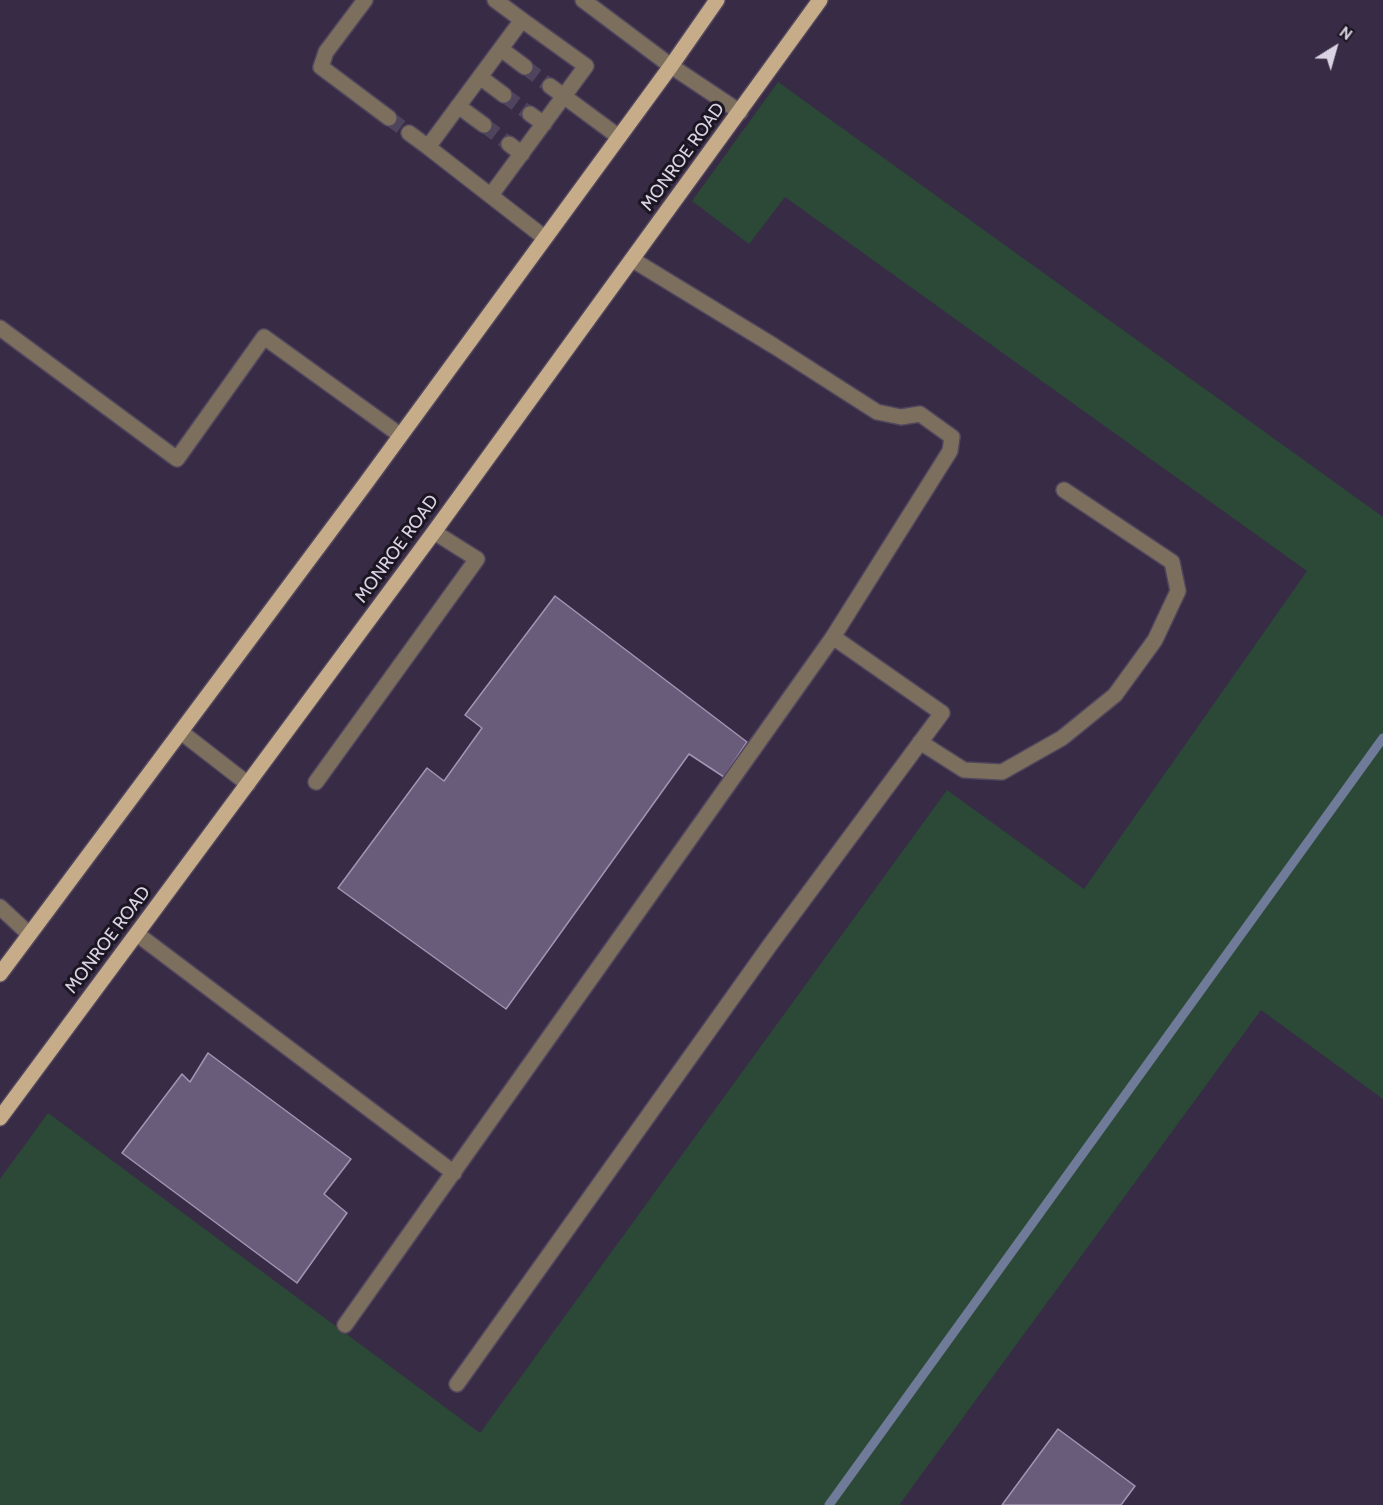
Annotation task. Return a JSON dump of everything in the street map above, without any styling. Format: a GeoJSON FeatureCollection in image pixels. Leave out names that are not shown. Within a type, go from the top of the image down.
{"type":"FeatureCollection","features":[{"type":"Feature","properties":{"kind":"main road"},"geometry":{"type":"LineString","coordinates":[[0,974],[400,435],[717,0]]}},
{"type":"Feature","properties":{"kind":"main road","name":"MONROE ROAD"},"geometry":{"type":"LineString","coordinates":[[0,1118],[434,532],[820,0]]}},
{"type":"Feature","properties":{"kind":"street"},"geometry":{"type":"LineString","coordinates":[[365,0],[326,52],[321,67],[389,118]]}},
{"type":"Feature","properties":{"kind":"street"},"geometry":{"type":"LineString","coordinates":[[491,195],[586,66],[495,0]]}},
{"type":"Feature","properties":{"kind":"street"},"geometry":{"type":"LineString","coordinates":[[591,2],[671,66],[740,112]]}},
{"type":"Feature","properties":{"kind":"street"},"geometry":{"type":"LineString","coordinates":[[428,147],[522,20]]}},
{"type":"Feature","properties":{"kind":"street"},"geometry":{"type":"LineString","coordinates":[[501,49],[525,67]]}},
{"type":"Feature","properties":{"kind":"street"},"geometry":{"type":"LineString","coordinates":[[480,77],[504,95]]}},
{"type":"Feature","properties":{"kind":"street"},"geometry":{"type":"LineString","coordinates":[[550,86],[619,137]]}},
{"type":"Feature","properties":{"kind":"street"},"geometry":{"type":"LineString","coordinates":[[458,106],[484,125]]}},
{"type":"Feature","properties":{"kind":"street"},"geometry":{"type":"LineString","coordinates":[[530,114],[544,124]]}},
{"type":"Feature","properties":{"kind":"street"},"geometry":{"type":"LineString","coordinates":[[409,133],[545,238]]}},
{"type":"Feature","properties":{"kind":"street"},"geometry":{"type":"LineString","coordinates":[[509,144],[522,154]]}},
{"type":"Feature","properties":{"kind":"street"},"geometry":{"type":"LineString","coordinates":[[345,1325],[833,637],[950,451],[952,437],[920,414],[901,417],[877,412],[633,260]]}},
{"type":"Feature","properties":{"kind":"street"},"geometry":{"type":"LineString","coordinates":[[0,328],[177,459],[264,337],[400,435]]}},
{"type":"Feature","properties":{"kind":"street"},"geometry":{"type":"LineString","coordinates":[[920,742],[964,770],[1002,772],[1062,738],[1114,695],[1155,640],[1178,591],[1172,562],[1064,490]]}},
{"type":"Feature","properties":{"kind":"street"},"geometry":{"type":"LineString","coordinates":[[316,782],[477,559],[434,532]]}},
{"type":"Feature","properties":{"kind":"street"},"geometry":{"type":"LineString","coordinates":[[456,1383],[763,955],[942,712],[833,637]]}},
{"type":"Feature","properties":{"kind":"street"},"geometry":{"type":"LineString","coordinates":[[181,732],[248,784]]}},
{"type":"Feature","properties":{"kind":"street"},"geometry":{"type":"LineString","coordinates":[[0,907],[29,934]]}},
{"type":"Feature","properties":{"kind":"street"},"geometry":{"type":"LineString","coordinates":[[137,934],[454,1173]]}},
{"type":"Feature","properties":{"kind":"green space"},"geometry":{"type":"Polygon","coordinates":[[[778,82],[1383,517],[1383,1099],[1261,1010],[899,1505],[0,1505],[0,1179],[48,1113],[480,1433],[947,790],[1084,889],[1307,571],[785,197],[749,244],[692,201],[778,82]]]}},
{"type":"Feature","properties":{"kind":"building"},"geometry":{"type":"Polygon","coordinates":[[[555,596],[747,742],[724,777],[689,754],[506,1009],[338,888],[427,768],[444,781],[482,728],[465,715],[555,596]]]}},
{"type":"Feature","properties":{"kind":"building"},"geometry":{"type":"Polygon","coordinates":[[[208,1053],[351,1159],[324,1194],[347,1213],[297,1283],[122,1153],[182,1074],[190,1082],[208,1053]]]}},
{"type":"Feature","properties":{"kind":"building"},"geometry":{"type":"Polygon","coordinates":[[[1058,1429],[1135,1486],[1121,1505],[1002,1505],[1058,1429]]]}},
{"type":"Feature","properties":{"kind":"waterway"},"geometry":{"type":"LineString","coordinates":[[829,1505],[1383,738]]}},
{"type":"Feature","properties":{"kind":"tunnel"},"geometry":{"type":"LineString","coordinates":[[525,67],[550,86]]}},
{"type":"Feature","properties":{"kind":"tunnel"},"geometry":{"type":"LineString","coordinates":[[504,95],[530,114]]}},
{"type":"Feature","properties":{"kind":"tunnel"},"geometry":{"type":"LineString","coordinates":[[389,118],[409,133]]}},
{"type":"Feature","properties":{"kind":"tunnel"},"geometry":{"type":"LineString","coordinates":[[484,125],[509,144]]}}]}
